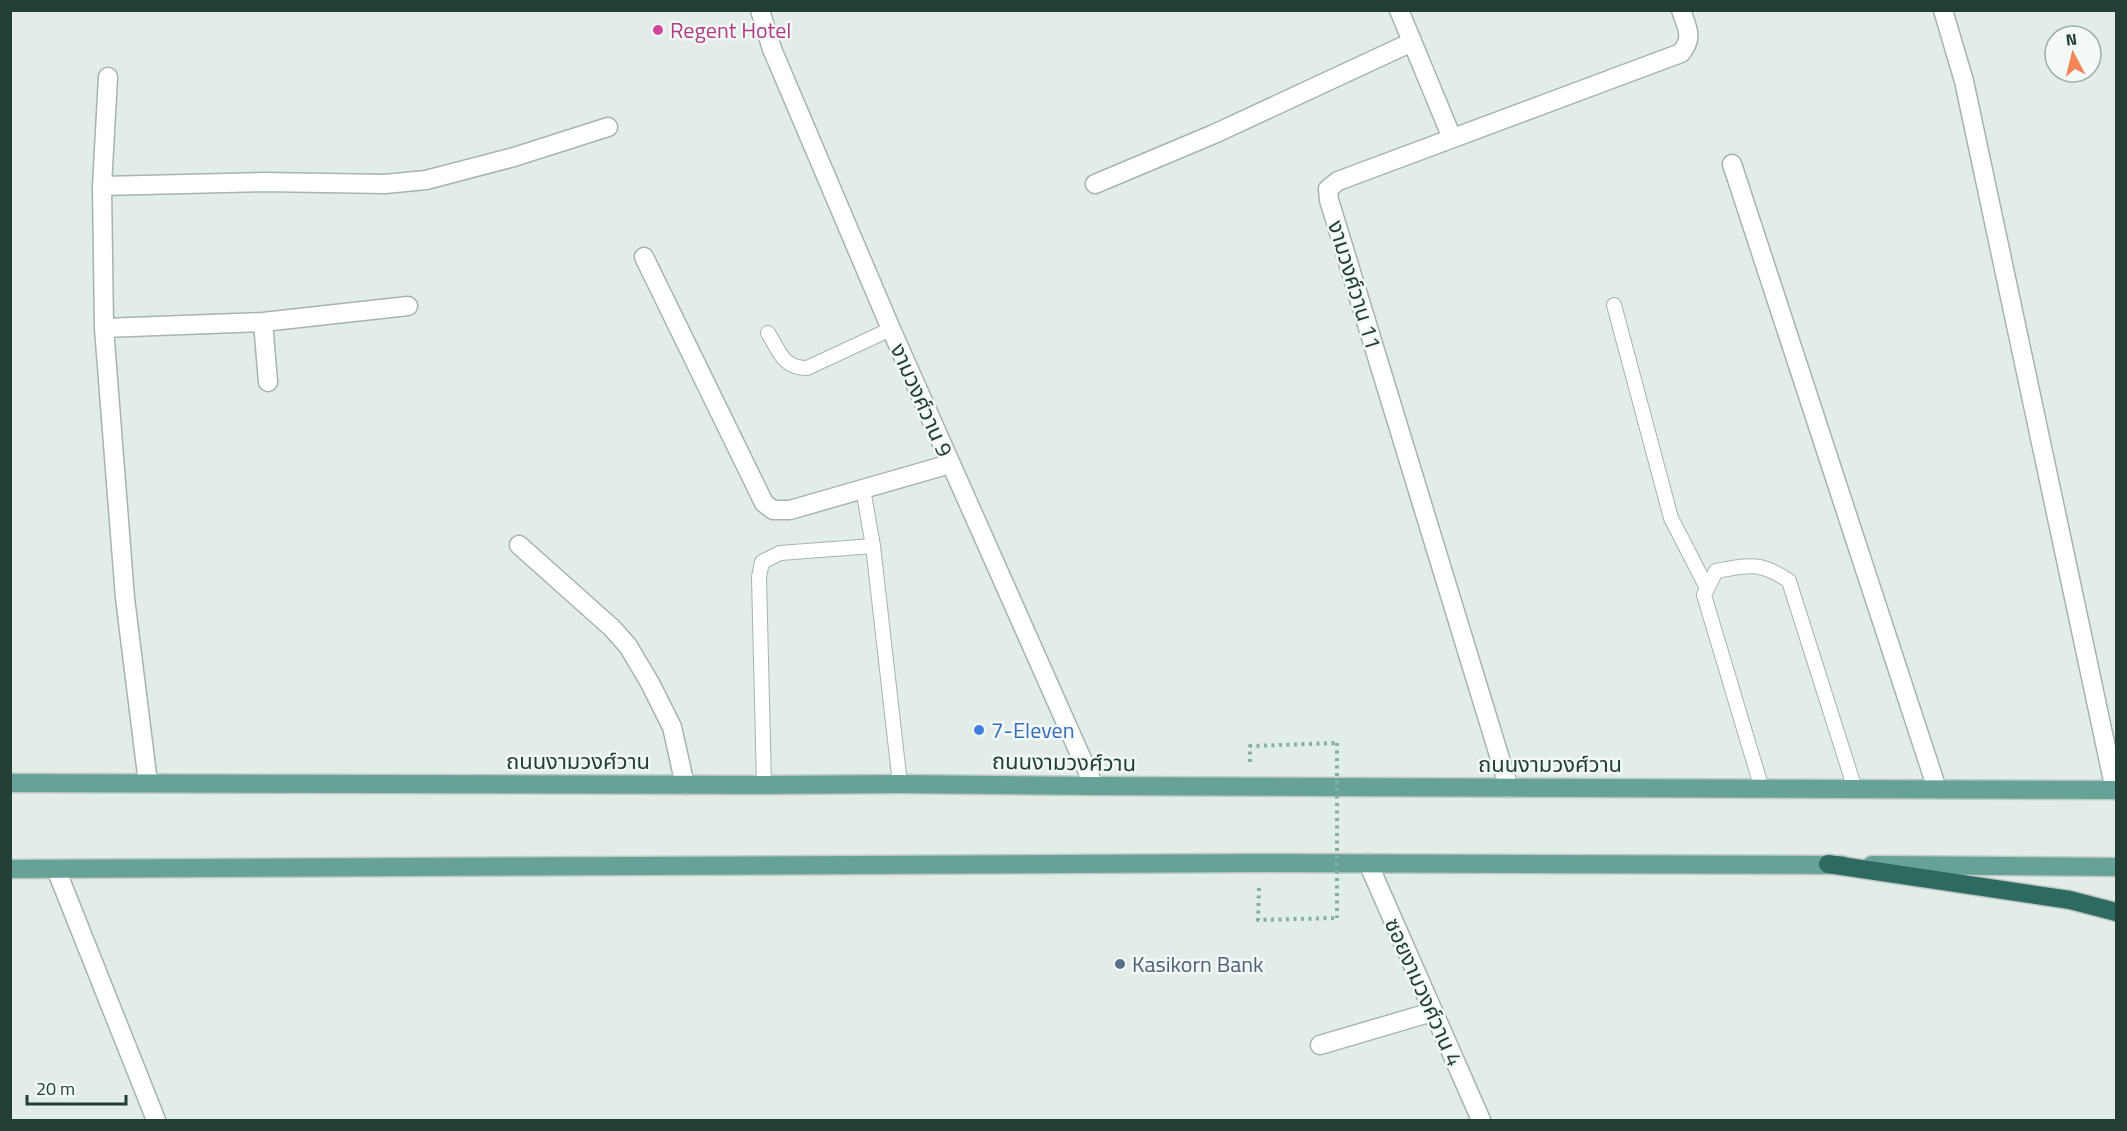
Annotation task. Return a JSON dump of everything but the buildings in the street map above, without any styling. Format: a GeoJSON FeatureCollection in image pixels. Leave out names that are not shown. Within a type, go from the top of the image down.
{"type":"FeatureCollection","features":[{"type":"Feature","properties":{"kind":"highway"},"geometry":{"type":"LineString","coordinates":[[1828,864],[2070,900],[2116,912]]}},
{"type":"Feature","properties":{"kind":"main road","name":"ถนนงามวงศ์วาน"},"geometry":{"type":"LineString","coordinates":[[10,783],[900,784],[2116,790]]}},
{"type":"Feature","properties":{"kind":"main road"},"geometry":{"type":"LineString","coordinates":[[10,869],[1368,863],[2116,867]]}},
{"type":"Feature","properties":{"kind":"street","name":"งามวงศ์วาน 9"},"geometry":{"type":"LineString","coordinates":[[760,10],[772,49],[891,329],[1094,786]]}},
{"type":"Feature","properties":{"kind":"street"},"geometry":{"type":"LineString","coordinates":[[1399,10],[1452,138]]}},
{"type":"Feature","properties":{"kind":"street","name":"งามวงศ์วาน 11"},"geometry":{"type":"LineString","coordinates":[[1509,788],[1329,200],[1328,189],[1338,181],[1681,53],[1688,44],[1688,32],[1681,10]]}},
{"type":"Feature","properties":{"kind":"street"},"geometry":{"type":"LineString","coordinates":[[1943,10],[1964,81],[2116,790]]}},
{"type":"Feature","properties":{"kind":"street"},"geometry":{"type":"LineString","coordinates":[[1095,184],[1214,134],[1412,42]]}},
{"type":"Feature","properties":{"kind":"street"},"geometry":{"type":"LineString","coordinates":[[108,76],[102,186],[104,328],[126,598],[148,783]]}},
{"type":"Feature","properties":{"kind":"street"},"geometry":{"type":"LineString","coordinates":[[102,186],[264,182],[385,184],[426,180],[514,157],[608,127]]}},
{"type":"Feature","properties":{"kind":"street"},"geometry":{"type":"LineString","coordinates":[[1732,164],[1937,789]]}},
{"type":"Feature","properties":{"kind":"street"},"geometry":{"type":"LineString","coordinates":[[644,257],[764,503],[773,510],[790,510],[950,464]]}},
{"type":"Feature","properties":{"kind":"street"},"geometry":{"type":"LineString","coordinates":[[104,328],[263,322],[408,306]]}},
{"type":"Feature","properties":{"kind":"street"},"geometry":{"type":"LineString","coordinates":[[263,322],[268,382]]}},
{"type":"Feature","properties":{"kind":"street"},"geometry":{"type":"LineString","coordinates":[[519,545],[612,628],[628,646],[651,683],[672,727],[685,785]]}},
{"type":"Feature","properties":{"kind":"street","name":"ซอยงามวงศ์วาน 4"},"geometry":{"type":"LineString","coordinates":[[1368,863],[1481,1120]]}},
{"type":"Feature","properties":{"kind":"street"},"geometry":{"type":"LineString","coordinates":[[57,869],[156,1120]]}},
{"type":"Feature","properties":{"kind":"street"},"geometry":{"type":"LineString","coordinates":[[1320,1045],[1432,1012]]}},
{"type":"Feature","properties":{"kind":"lane"},"geometry":{"type":"LineString","coordinates":[[1614,305],[1671,518],[1707,588]]}},
{"type":"Feature","properties":{"kind":"lane"},"geometry":{"type":"LineString","coordinates":[[768,333],[787,364],[794,368],[807,368],[891,329]]}},
{"type":"Feature","properties":{"kind":"lane"},"geometry":{"type":"LineString","coordinates":[[863,489],[873,546],[900,784]]}},
{"type":"Feature","properties":{"kind":"lane"},"geometry":{"type":"LineString","coordinates":[[764,785],[759,577],[762,562],[780,553],[873,546]]}},
{"type":"Feature","properties":{"kind":"lane"},"geometry":{"type":"LineString","coordinates":[[1762,789],[1704,595],[1716,571],[1751,565],[1773,571],[1789,582],[1855,789]]}},
{"type":"Feature","properties":{"kind":"path"},"geometry":{"type":"LineString","coordinates":[[1250,746],[1337,743],[1337,918],[1258,920]]}},
{"type":"Feature","properties":{"kind":"place","name":"Regent Hotel"},"geometry":{"type":"Point","coordinates":[658,30]}},
{"type":"Feature","properties":{"kind":"place","name":"7-Eleven"},"geometry":{"type":"Point","coordinates":[979,730]}},
{"type":"Feature","properties":{"kind":"place","name":"Kasikorn Bank"},"geometry":{"type":"Point","coordinates":[1120,964]}}]}
